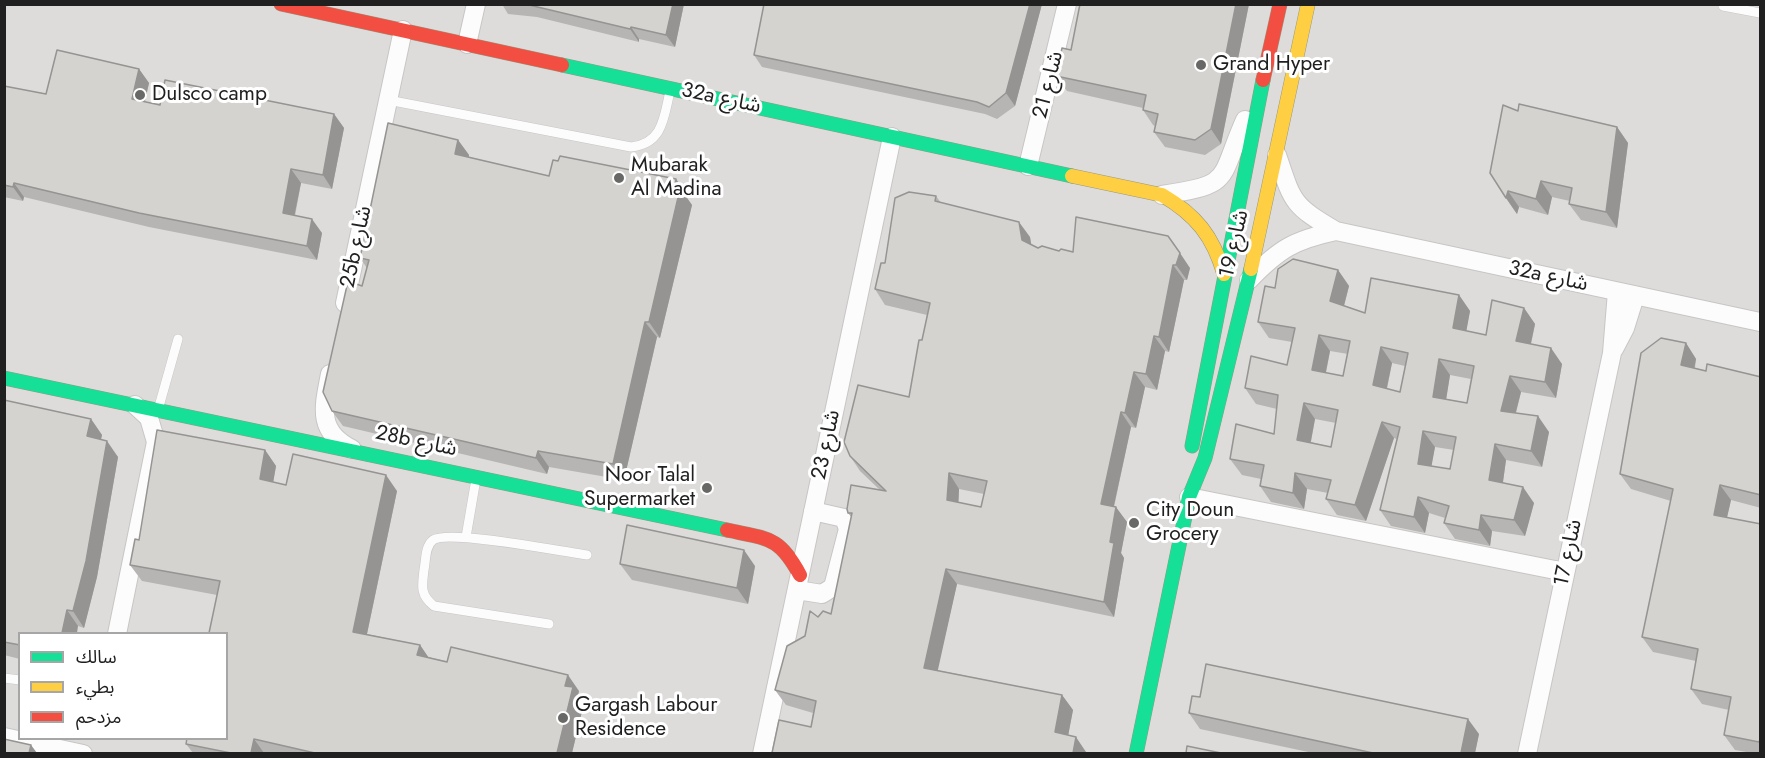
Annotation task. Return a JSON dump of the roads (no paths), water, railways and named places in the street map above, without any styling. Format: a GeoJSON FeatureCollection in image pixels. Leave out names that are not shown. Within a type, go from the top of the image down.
{"type":"FeatureCollection","features":[{"type":"Feature","properties":{"kind":"street","name":"32a شارع"},"geometry":{"type":"LineString","coordinates":[[281,4],[299,6],[1162,195],[1189,210],[1202,224],[1217,248],[1224,274]]}},
{"type":"Feature","properties":{"kind":"street"},"geometry":{"type":"LineString","coordinates":[[467,44],[476,4]]}},
{"type":"Feature","properties":{"kind":"street","name":"شارع 21"},"geometry":{"type":"LineString","coordinates":[[1028,166],[1067,4]]}},
{"type":"Feature","properties":{"kind":"street","name":"شارع 19"},"geometry":{"type":"LineString","coordinates":[[1190,494],[1188,465],[1258,102],[1280,4]]}},
{"type":"Feature","properties":{"kind":"street","name":"شارع 19"},"geometry":{"type":"LineString","coordinates":[[1136,753],[1190,494],[1205,458],[1248,282],[1308,4]]}},
{"type":"Feature","properties":{"kind":"street","name":"25b شارع"},"geometry":{"type":"LineString","coordinates":[[342,317],[403,30]]}},
{"type":"Feature","properties":{"kind":"street","name":"32a شارع"},"geometry":{"type":"LineString","coordinates":[[1162,195],[1206,188],[1217,181],[1227,168],[1246,117],[1258,102]]}},
{"type":"Feature","properties":{"kind":"street","name":"شارع 23"},"geometry":{"type":"LineString","coordinates":[[762,753],[892,136]]}},
{"type":"Feature","properties":{"kind":"street","name":"32a شارع"},"geometry":{"type":"LineString","coordinates":[[1276,153],[1296,204],[1305,213],[1336,231],[1761,322]]}},
{"type":"Feature","properties":{"kind":"street","name":"32a شارع"},"geometry":{"type":"LineString","coordinates":[[1248,282],[1282,249],[1305,238],[1336,231]]}},
{"type":"Feature","properties":{"kind":"street","name":"شارع 17"},"geometry":{"type":"LineString","coordinates":[[1527,753],[1612,353],[1617,292]]}},
{"type":"Feature","properties":{"kind":"street","name":"شارع 17"},"geometry":{"type":"LineString","coordinates":[[1612,353],[1625,328],[1635,296]]}},
{"type":"Feature","properties":{"kind":"street"},"geometry":{"type":"LineString","coordinates":[[335,351],[324,416],[329,428],[339,440],[356,451]]}},
{"type":"Feature","properties":{"kind":"street","name":"28b شارع"},"geometry":{"type":"LineString","coordinates":[[4,378],[772,540],[788,552],[799,583]]}},
{"type":"Feature","properties":{"kind":"street"},"geometry":{"type":"LineString","coordinates":[[117,632],[156,442],[149,418],[135,405]]}},
{"type":"Feature","properties":{"kind":"street"},"geometry":{"type":"LineString","coordinates":[[1190,494],[1565,572]]}},
{"type":"Feature","properties":{"kind":"street"},"geometry":{"type":"LineString","coordinates":[[799,583],[822,594],[833,587],[848,529],[844,518],[813,511]]}},
{"type":"Feature","properties":{"kind":"street"},"geometry":{"type":"LineString","coordinates":[[56,750],[77,740]]}},
{"type":"Feature","properties":{"kind":"street"},"geometry":{"type":"LineString","coordinates":[[7,743],[83,753]]}},
{"type":"Feature","properties":{"kind":"lane"},"geometry":{"type":"LineString","coordinates":[[1723,6],[1761,13]]}},
{"type":"Feature","properties":{"kind":"lane"},"geometry":{"type":"LineString","coordinates":[[388,100],[631,147],[643,146],[653,140],[661,130],[670,88]]}},
{"type":"Feature","properties":{"kind":"lane"},"geometry":{"type":"LineString","coordinates":[[158,410],[178,339]]}},
{"type":"Feature","properties":{"kind":"lane"},"geometry":{"type":"LineString","coordinates":[[466,537],[476,476]]}},
{"type":"Feature","properties":{"kind":"lane"},"geometry":{"type":"LineString","coordinates":[[549,624],[434,606],[426,599],[421,588],[428,544],[435,538],[444,536],[466,537],[587,555]]}},
{"type":"Feature","properties":{"kind":"place","name":"Grand Hyper"},"geometry":{"type":"Point","coordinates":[1201,65]}},
{"type":"Feature","properties":{"kind":"place","name":"Dulsco camp"},"geometry":{"type":"Point","coordinates":[140,95]}},
{"type":"Feature","properties":{"kind":"place","name":"Mubarak Al Madina"},"geometry":{"type":"Point","coordinates":[619,178]}},
{"type":"Feature","properties":{"kind":"place","name":"Noor Talal Supermarket"},"geometry":{"type":"Point","coordinates":[707,488]}},
{"type":"Feature","properties":{"kind":"place","name":"City Doun Grocery"},"geometry":{"type":"Point","coordinates":[1134,523]}},
{"type":"Feature","properties":{"kind":"place","name":"Gargash Labour Residence"},"geometry":{"type":"Point","coordinates":[563,718]}}]}
